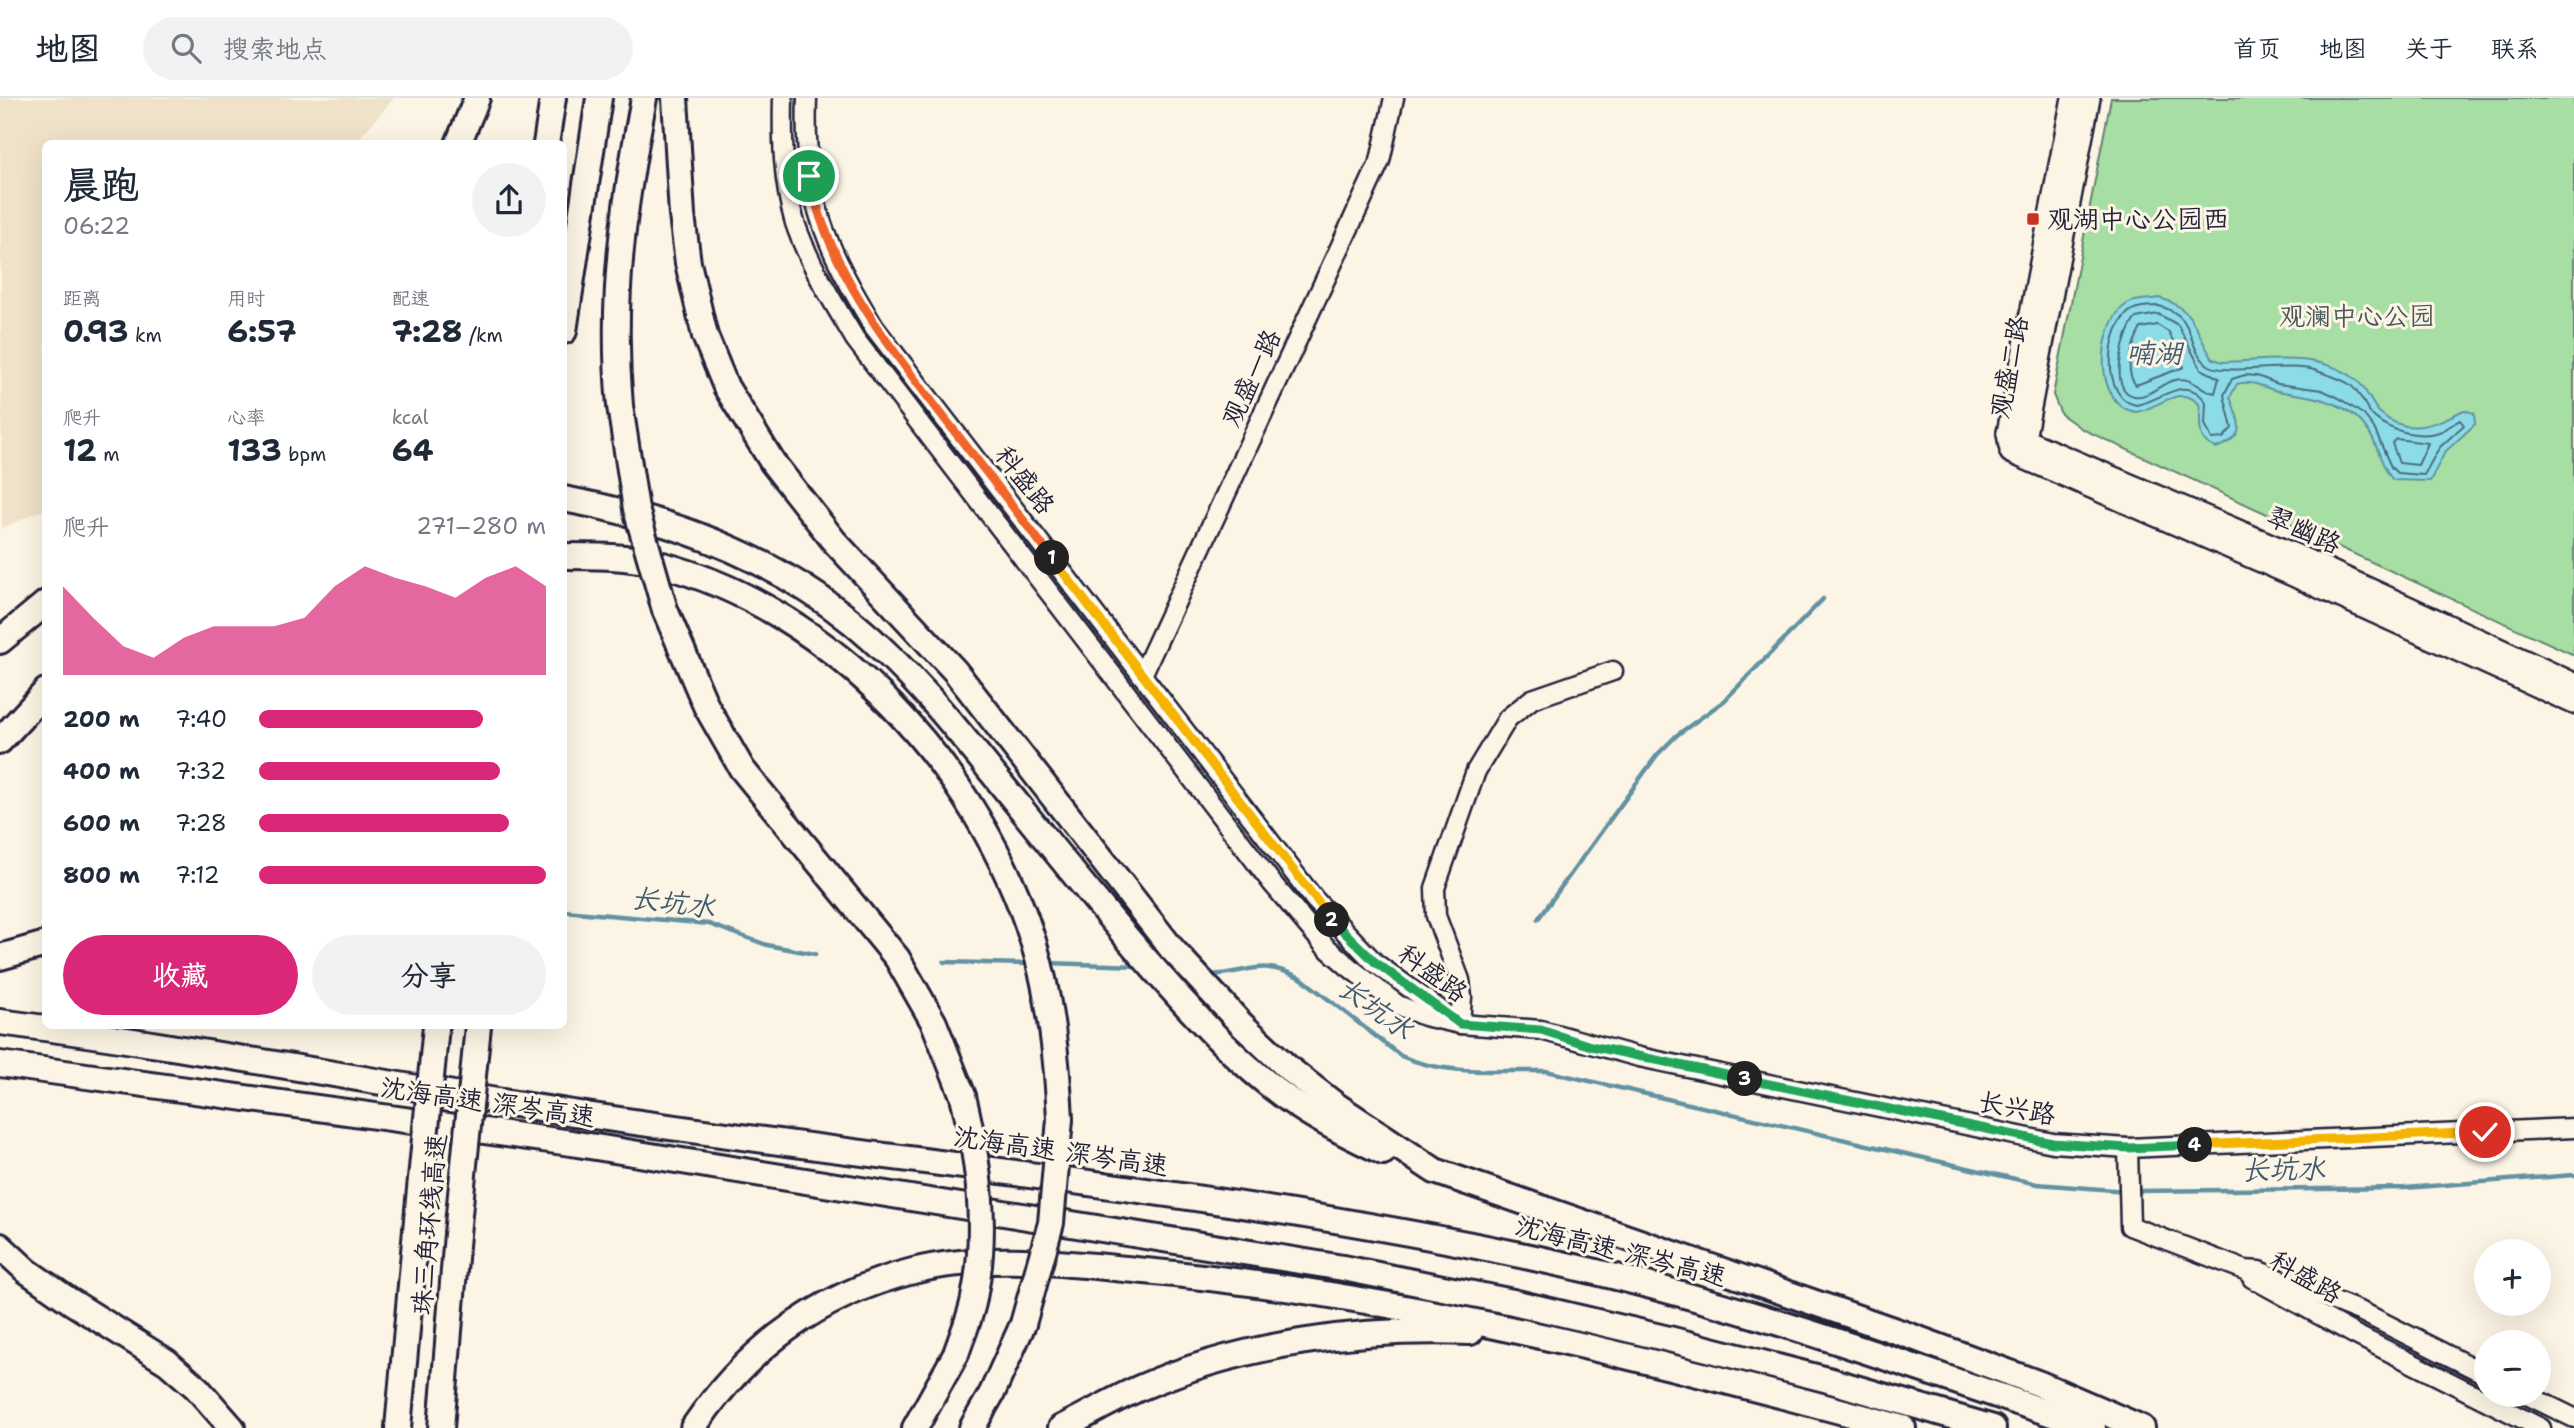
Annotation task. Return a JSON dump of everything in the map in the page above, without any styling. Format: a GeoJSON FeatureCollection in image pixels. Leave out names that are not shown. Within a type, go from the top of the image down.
{"type":"FeatureCollection","features":[{"type":"Feature","properties":{"kind":"highway"},"geometry":{"type":"LineString","coordinates":[[460,140],[477,98]]}},
{"type":"Feature","properties":{"kind":"highway"},"geometry":{"type":"LineString","coordinates":[[547,140],[553,98]]}},
{"type":"Feature","properties":{"kind":"highway"},"geometry":{"type":"LineString","coordinates":[[567,311],[599,98]]}},
{"type":"Feature","properties":{"kind":"highway"},"geometry":{"type":"LineString","coordinates":[[644,98],[628,186],[616,285],[615,352],[620,406],[636,509],[665,610],[706,706],[741,769],[897,958],[934,1023],[963,1096],[975,1146],[981,1197],[981,1248],[974,1299],[956,1354],[915,1428]]}},
{"type":"Feature","properties":{"kind":"highway"},"geometry":{"type":"LineString","coordinates":[[675,98],[677,169],[688,263],[705,336],[726,387],[802,503],[955,671],[1172,949],[1210,990],[1288,1068],[1334,1104],[1435,1171]]}},
{"type":"Feature","properties":{"kind":"highway"},"geometry":{"type":"LineString","coordinates":[[567,500],[617,509],[685,530],[760,562],[852,622],[902,667],[956,728],[1173,991],[1244,1063],[1297,1105],[1344,1133],[1435,1171],[1888,1328],[2040,1384],[2142,1428]]}},
{"type":"Feature","properties":{"kind":"highway"},"geometry":{"type":"LineString","coordinates":[[567,556],[615,556],[657,564],[704,579],[746,597],[798,628],[856,673],[907,722],[950,776],[988,836],[1010,880],[1033,941],[1047,996],[1057,1056],[1060,1119],[1051,1223],[1040,1275],[1023,1324],[992,1393],[972,1428]]}},
{"type":"Feature","properties":{"kind":"highway"},"geometry":{"type":"LineString","coordinates":[[2,640],[42,606]]}},
{"type":"Feature","properties":{"kind":"highway"},"geometry":{"type":"LineString","coordinates":[[0,741],[42,695]]}},
{"type":"Feature","properties":{"kind":"highway"},"geometry":{"type":"LineString","coordinates":[[0,957],[42,945]]}},
{"type":"Feature","properties":{"kind":"highway","name":"沈海高速 深岑高速"},"geometry":{"type":"LineString","coordinates":[[0,1022],[42,1028]]}},
{"type":"Feature","properties":{"kind":"highway","name":"沈海高速 深岑高速"},"geometry":{"type":"LineString","coordinates":[[52,1029],[135,1040],[573,1113],[1307,1214],[1542,1259],[1770,1318],[2093,1428]]}},
{"type":"Feature","properties":{"kind":"highway","name":"珠三角环线高速"},"geometry":{"type":"LineString","coordinates":[[398,1428],[436,1029]]}},
{"type":"Feature","properties":{"kind":"highway","name":"珠三角环线高速"},"geometry":{"type":"LineString","coordinates":[[440,1428],[478,1029]]}},
{"type":"Feature","properties":{"kind":"highway","name":"沈海高速 深岑高速"},"geometry":{"type":"LineString","coordinates":[[0,1064],[571,1143],[1343,1268],[1513,1302],[1673,1340],[1828,1380],[1993,1428]]}},
{"type":"Feature","properties":{"kind":"highway"},"geometry":{"type":"LineString","coordinates":[[0,1246],[27,1271],[70,1301],[167,1362],[197,1388],[232,1428]]}},
{"type":"Feature","properties":{"kind":"highway"},"geometry":{"type":"LineString","coordinates":[[693,1428],[716,1393],[740,1367],[767,1341],[797,1320],[834,1298],[872,1283],[915,1270],[956,1264],[1051,1264],[1232,1279],[1457,1317],[1582,1344],[1903,1428]]}},
{"type":"Feature","properties":{"kind":"highway"},"geometry":{"type":"LineString","coordinates":[[1061,1428],[1143,1387],[1231,1358],[1312,1341],[1424,1331],[1504,1334],[1582,1344]]}},
{"type":"Feature","properties":{"kind":"main road","name":"观盛二路"},"geometry":{"type":"LineString","coordinates":[[2014,441],[2073,98]]}},
{"type":"Feature","properties":{"kind":"main road","name":"观盛二路"},"geometry":{"type":"LineString","coordinates":[[2014,441],[2089,98]]}},
{"type":"Feature","properties":{"kind":"main road","name":"翠幽路"},"geometry":{"type":"LineString","coordinates":[[2014,441],[2299,557],[2574,684]]}},
{"type":"Feature","properties":{"kind":"main road","name":"翠幽路"},"geometry":{"type":"LineString","coordinates":[[2014,441],[2291,574],[2574,702]]}},
{"type":"Feature","properties":{"kind":"street","name":"科盛路"},"geometry":{"type":"LineString","coordinates":[[783,98],[786,180],[795,222],[813,265],[855,339],[1303,922],[1349,967],[1398,1005],[1424,1016],[1460,1024]]}},
{"type":"Feature","properties":{"kind":"street","name":"科盛路"},"geometry":{"type":"LineString","coordinates":[[807,98],[809,176],[817,215],[855,295],[874,327],[1333,922],[1375,962],[1460,1024]]}},
{"type":"Feature","properties":{"kind":"street","name":"观盛一路"},"geometry":{"type":"LineString","coordinates":[[1142,675],[1380,161],[1394,98]]}},
{"type":"Feature","properties":{"kind":"street"},"geometry":{"type":"LineString","coordinates":[[1460,1024],[1460,980],[1436,916],[1435,888],[1476,771],[1508,718],[1532,699],[1613,671]]}},
{"type":"Feature","properties":{"kind":"street","name":"长兴路"},"geometry":{"type":"LineString","coordinates":[[1460,1024],[1541,1030],[1627,1055],[2053,1143],[2128,1148],[2574,1128]]}},
{"type":"Feature","properties":{"kind":"street"},"geometry":{"type":"LineString","coordinates":[[2128,1148],[2130,1226],[2245,1270]]}},
{"type":"Feature","properties":{"kind":"street","name":"科盛路"},"geometry":{"type":"LineString","coordinates":[[2245,1270],[2259,1271],[2364,1313],[2474,1368]]}},
{"type":"Feature","properties":{"kind":"street","name":"科盛路"},"geometry":{"type":"LineString","coordinates":[[2245,1270],[2256,1281],[2341,1327],[2541,1428]]}},
{"type":"Feature","properties":{"kind":"street"},"geometry":{"type":"LineString","coordinates":[[2551,1407],[2574,1418]]}},
{"type":"Feature","properties":{"kind":"shaded area"},"geometry":{"type":"Polygon","coordinates":[[[0,98],[394,98],[358,140],[42,140],[42,510],[2,528],[0,98]]]}},
{"type":"Feature","properties":{"kind":"green space","name":"观澜中心公园"},"geometry":{"type":"Polygon","coordinates":[[[2111,98],[2574,98],[2574,655],[2082,429],[2061,414],[2053,395],[2111,98]]]}},
{"type":"Feature","properties":{"kind":"water","name":"喃湖"},"geometry":{"type":"Polygon","coordinates":[[[2159,298],[2171,302],[2188,315],[2213,359],[2223,362],[2290,360],[2324,364],[2354,378],[2362,385],[2380,413],[2401,425],[2422,426],[2464,410],[2474,413],[2475,424],[2445,452],[2430,481],[2393,480],[2369,432],[2350,412],[2312,397],[2243,383],[2237,384],[2230,397],[2238,422],[2237,434],[2216,448],[2204,440],[2200,430],[2199,404],[2192,398],[2184,396],[2169,399],[2136,412],[2122,406],[2112,395],[2106,380],[2105,345],[2117,314],[2131,302],[2159,298]]]}},
{"type":"Feature","properties":{"kind":"waterway"},"geometry":{"type":"LineString","coordinates":[[1538,919],[1657,755],[1677,735],[1724,701],[1823,599]]}},
{"type":"Feature","properties":{"kind":"waterway","name":"长坑水"},"geometry":{"type":"LineString","coordinates":[[567,911],[709,924],[767,945],[815,954]]}},
{"type":"Feature","properties":{"kind":"waterway","name":"长坑水"},"geometry":{"type":"LineString","coordinates":[[944,962],[1031,964]]}},
{"type":"Feature","properties":{"kind":"waterway","name":"长坑水"},"geometry":{"type":"LineString","coordinates":[[1047,963],[1139,966]]}},
{"type":"Feature","properties":{"kind":"waterway","name":"长坑水"},"geometry":{"type":"LineString","coordinates":[[1207,975],[1264,968],[1301,978],[1401,1056],[1436,1067],[1472,1071],[1546,1071],[2037,1184],[2126,1191]]}},
{"type":"Feature","properties":{"kind":"waterway","name":"长坑水"},"geometry":{"type":"LineString","coordinates":[[2134,1191],[2405,1188],[2574,1175]]}},
{"type":"Feature","properties":{"kind":"place","name":"观湖中心公园西"},"geometry":{"type":"Point","coordinates":[2033,219]}},
{"type":"Feature","properties":{"kind":"route"},"geometry":{"type":"LineString","coordinates":[[809,176],[817,215],[834,256],[874,327],[1298,880],[1333,922],[1375,962],[1460,1024],[1541,1030],[1568,1040],[1639,1057],[2053,1143],[2128,1148],[2485,1132]]}}]}
